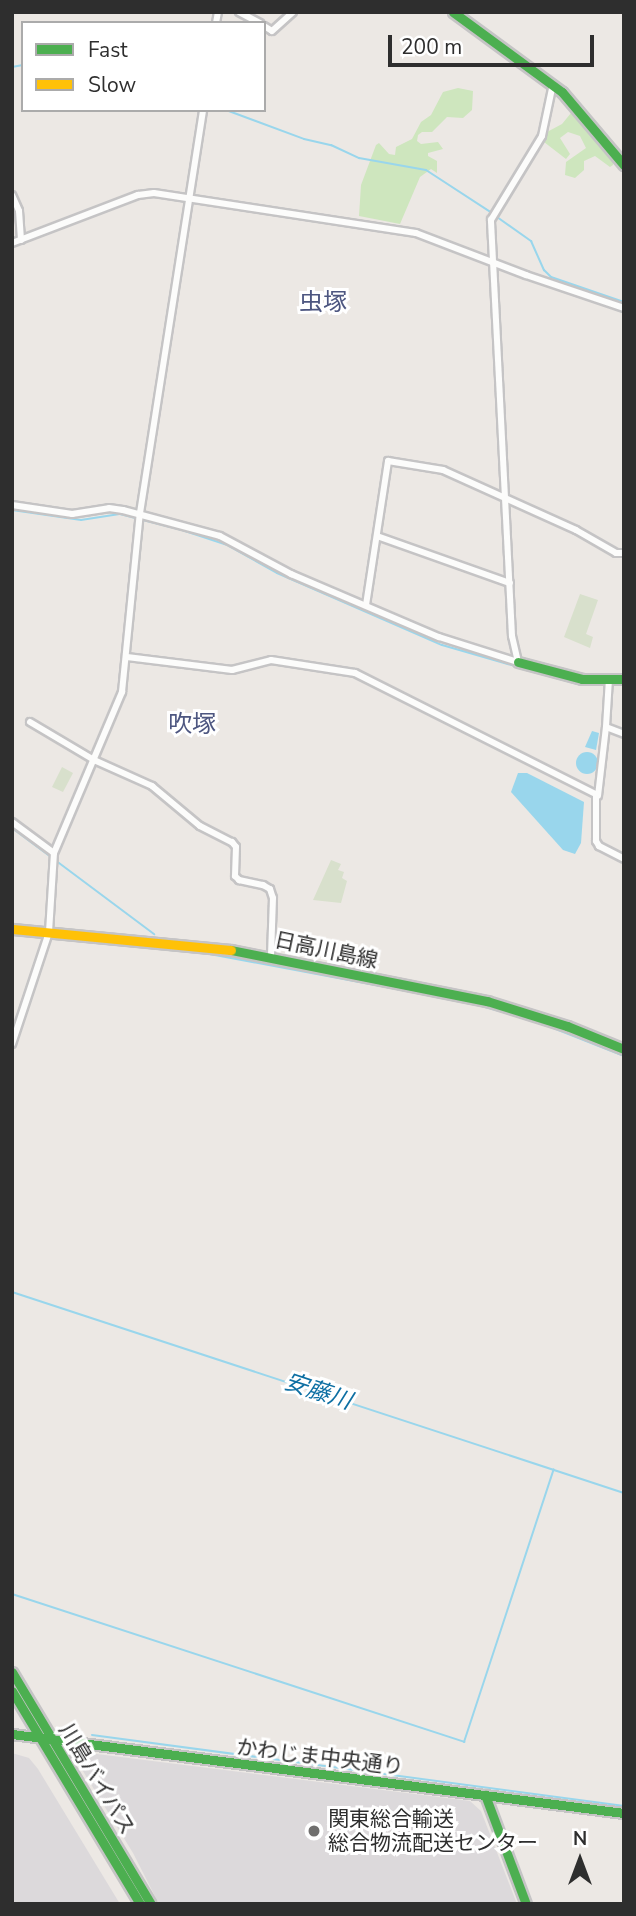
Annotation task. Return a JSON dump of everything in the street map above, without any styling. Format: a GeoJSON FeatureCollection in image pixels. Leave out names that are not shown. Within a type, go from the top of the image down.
{"type":"FeatureCollection","features":[{"type":"Feature","properties":{"kind":"main road"},"geometry":{"type":"LineString","coordinates":[[453,12],[553,84],[624,165]]}},
{"type":"Feature","properties":{"kind":"main road"},"geometry":{"type":"LineString","coordinates":[[518,662],[573,677],[624,679]]}},
{"type":"Feature","properties":{"kind":"main road","name":"日高川島線"},"geometry":{"type":"LineString","coordinates":[[12,929],[219,948],[271,956],[487,1001],[567,1026],[624,1049]]}},
{"type":"Feature","properties":{"kind":"main road","name":"川島バイパス"},"geometry":{"type":"LineString","coordinates":[[12,1672],[151,1904]]}},
{"type":"Feature","properties":{"kind":"main road","name":"川島バイパス"},"geometry":{"type":"LineString","coordinates":[[12,1691],[140,1904]]}},
{"type":"Feature","properties":{"kind":"main road","name":"かわじま中央通り"},"geometry":{"type":"LineString","coordinates":[[12,1734],[624,1813]]}},
{"type":"Feature","properties":{"kind":"main road"},"geometry":{"type":"LineString","coordinates":[[485,1795],[526,1904]]}},
{"type":"Feature","properties":{"kind":"street"},"geometry":{"type":"LineString","coordinates":[[239,12],[256,21]]}},
{"type":"Feature","properties":{"kind":"street"},"geometry":{"type":"LineString","coordinates":[[266,27],[272,31],[293,12]]}},
{"type":"Feature","properties":{"kind":"street"},"geometry":{"type":"LineString","coordinates":[[518,662],[512,636],[492,262],[492,216],[542,136],[553,84]]}},
{"type":"Feature","properties":{"kind":"street"},"geometry":{"type":"LineString","coordinates":[[12,1044],[49,932],[54,853],[122,692],[140,513],[203,112]]}},
{"type":"Feature","properties":{"kind":"street"},"geometry":{"type":"LineString","coordinates":[[12,243],[138,195],[154,193],[416,233],[624,308]]}},
{"type":"Feature","properties":{"kind":"street"},"geometry":{"type":"LineString","coordinates":[[12,195],[19,211],[22,240]]}},
{"type":"Feature","properties":{"kind":"street"},"geometry":{"type":"LineString","coordinates":[[366,605],[388,461],[443,470],[506,497],[616,553],[624,553]]}},
{"type":"Feature","properties":{"kind":"street"},"geometry":{"type":"LineString","coordinates":[[12,505],[72,514],[109,508],[140,513],[230,540],[291,573],[439,637],[518,662]]}},
{"type":"Feature","properties":{"kind":"street"},"geometry":{"type":"LineString","coordinates":[[377,536],[510,583]]}},
{"type":"Feature","properties":{"kind":"street"},"geometry":{"type":"LineString","coordinates":[[127,657],[232,670],[271,660],[355,673],[598,796]]}},
{"type":"Feature","properties":{"kind":"street"},"geometry":{"type":"LineString","coordinates":[[609,679],[596,841],[599,846],[624,859]]}},
{"type":"Feature","properties":{"kind":"street"},"geometry":{"type":"LineString","coordinates":[[30,722],[94,761],[152,786],[200,825],[232,842],[236,847],[235,876],[239,880],[270,889],[273,898],[271,956]]}},
{"type":"Feature","properties":{"kind":"street"},"geometry":{"type":"LineString","coordinates":[[606,727],[624,734]]}},
{"type":"Feature","properties":{"kind":"street"},"geometry":{"type":"LineString","coordinates":[[12,822],[54,853]]}},
{"type":"Feature","properties":{"kind":"shaded area"},"geometry":{"type":"Polygon","coordinates":[[[12,1753],[29,1758],[38,1769],[120,1904],[12,1904],[12,1753]]]}},
{"type":"Feature","properties":{"kind":"shaded area"},"geometry":{"type":"Polygon","coordinates":[[[89,1753],[470,1801],[481,1811],[517,1904],[159,1904],[133,1853],[78,1763],[89,1753]]]}},
{"type":"Feature","properties":{"kind":"green space"},"geometry":{"type":"Polygon","coordinates":[[[458,88],[473,91],[472,110],[463,118],[447,117],[432,132],[418,135],[417,141],[421,144],[438,142],[443,149],[428,153],[428,156],[437,161],[437,173],[431,169],[420,177],[400,224],[359,216],[361,185],[376,145],[379,143],[389,154],[395,155],[396,147],[412,139],[421,122],[431,115],[443,92],[458,88]]]}},
{"type":"Feature","properties":{"kind":"green space"},"geometry":{"type":"Polygon","coordinates":[[[571,113],[578,114],[599,141],[600,147],[614,158],[613,165],[610,167],[595,156],[584,161],[584,170],[575,178],[565,175],[566,162],[586,148],[580,136],[568,132],[560,138],[570,154],[566,159],[544,142],[547,132],[562,124],[571,113]]]}},
{"type":"Feature","properties":{"kind":"green space"},"geometry":{"type":"Polygon","coordinates":[[[580,594],[598,600],[586,634],[593,637],[590,648],[564,637],[580,594]]]}},
{"type":"Feature","properties":{"kind":"green space"},"geometry":{"type":"Polygon","coordinates":[[[62,767],[73,773],[63,792],[52,787],[62,767]]]}},
{"type":"Feature","properties":{"kind":"green space"},"geometry":{"type":"Polygon","coordinates":[[[331,860],[341,864],[338,870],[344,872],[342,878],[347,881],[341,903],[313,900],[331,860]]]}},
{"type":"Feature","properties":{"kind":"water"},"geometry":{"type":"Polygon","coordinates":[[[592,731],[599,733],[596,750],[585,747],[592,731]]]}},
{"type":"Feature","properties":{"kind":"water"},"geometry":{"type":"Polygon","coordinates":[[[587,752],[597,759],[598,763],[591,773],[587,774],[577,767],[576,763],[583,753],[587,752]]]}},
{"type":"Feature","properties":{"kind":"water"},"geometry":{"type":"Polygon","coordinates":[[[518,773],[527,773],[584,802],[581,843],[575,854],[563,850],[511,792],[518,773]]]}},
{"type":"Feature","properties":{"kind":"waterway"},"geometry":{"type":"LineString","coordinates":[[12,67],[21,65]]}},
{"type":"Feature","properties":{"kind":"waterway"},"geometry":{"type":"LineString","coordinates":[[231,112],[304,139],[331,145],[359,158],[426,170],[492,213]]}},
{"type":"Feature","properties":{"kind":"waterway"},"geometry":{"type":"LineString","coordinates":[[497,217],[531,241],[544,270],[551,277],[624,302]]}},
{"type":"Feature","properties":{"kind":"waterway"},"geometry":{"type":"LineString","coordinates":[[12,510],[81,520],[120,514],[182,530],[227,545],[277,573],[442,645],[577,684],[624,685]]}},
{"type":"Feature","properties":{"kind":"waterway"},"geometry":{"type":"LineString","coordinates":[[12,828],[51,857]]}},
{"type":"Feature","properties":{"kind":"waterway"},"geometry":{"type":"LineString","coordinates":[[55,860],[154,934]]}},
{"type":"Feature","properties":{"kind":"waterway"},"geometry":{"type":"LineString","coordinates":[[183,949],[467,1002],[518,1016]]}},
{"type":"Feature","properties":{"kind":"waterway"},"geometry":{"type":"LineString","coordinates":[[533,1020],[624,1056]]}},
{"type":"Feature","properties":{"kind":"waterway","name":"安藤川"},"geometry":{"type":"LineString","coordinates":[[12,1292],[624,1493]]}},
{"type":"Feature","properties":{"kind":"waterway"},"geometry":{"type":"LineString","coordinates":[[12,1594],[464,1742],[554,1469]]}},
{"type":"Feature","properties":{"kind":"waterway"},"geometry":{"type":"LineString","coordinates":[[92,1735],[624,1806]]}},
{"type":"Feature","properties":{"kind":"traffic: fast"},"geometry":{"type":"LineString","coordinates":[[453,12],[562,92],[624,165]]}},
{"type":"Feature","properties":{"kind":"traffic: fast"},"geometry":{"type":"LineString","coordinates":[[518,662],[582,679],[624,679]]}},
{"type":"Feature","properties":{"kind":"traffic: fast"},"geometry":{"type":"LineString","coordinates":[[231,950],[487,1001],[567,1026],[624,1049]]}},
{"type":"Feature","properties":{"kind":"traffic: fast"},"geometry":{"type":"LineString","coordinates":[[12,1672],[151,1904]]}},
{"type":"Feature","properties":{"kind":"traffic: fast"},"geometry":{"type":"LineString","coordinates":[[12,1691],[140,1904]]}},
{"type":"Feature","properties":{"kind":"traffic: fast"},"geometry":{"type":"LineString","coordinates":[[12,1734],[624,1813]]}},
{"type":"Feature","properties":{"kind":"traffic: fast"},"geometry":{"type":"LineString","coordinates":[[485,1795],[526,1904]]}},
{"type":"Feature","properties":{"kind":"traffic: slow"},"geometry":{"type":"LineString","coordinates":[[12,929],[231,950]]}},
{"type":"Feature","properties":{"kind":"place","name":"関東総合輸送 総合物流配送センター"},"geometry":{"type":"Point","coordinates":[314,1831]}},
{"type":"Feature","properties":{"kind":"district","name":"虫塚"},"geometry":{"type":"Point","coordinates":[323,303]}},
{"type":"Feature","properties":{"kind":"district","name":"吹塚"},"geometry":{"type":"Point","coordinates":[192,725]}}]}
